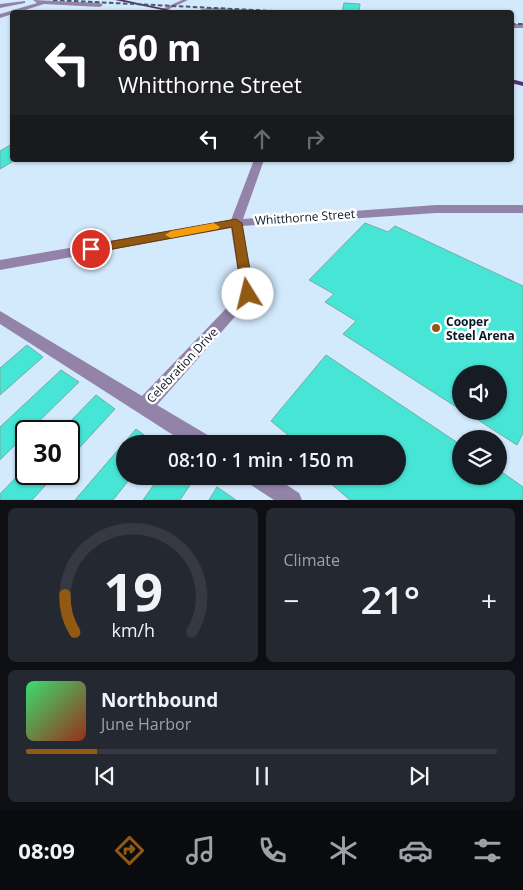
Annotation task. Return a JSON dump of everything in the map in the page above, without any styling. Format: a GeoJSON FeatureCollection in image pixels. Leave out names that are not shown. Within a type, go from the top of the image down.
{"type":"FeatureCollection","features":[{"type":"Feature","properties":{"kind":"main road"},"geometry":{"type":"LineString","coordinates":[[117,0],[163,10]]}},
{"type":"Feature","properties":{"kind":"street"},"geometry":{"type":"LineString","coordinates":[[163,10],[186,0]]}},
{"type":"Feature","properties":{"kind":"street"},"geometry":{"type":"LineString","coordinates":[[15,10],[37,1]]}},
{"type":"Feature","properties":{"kind":"street"},"geometry":{"type":"LineString","coordinates":[[0,6],[37,1],[100,5]]}},
{"type":"Feature","properties":{"kind":"street","name":"Celebration Drive"},"geometry":{"type":"LineString","coordinates":[[145,405],[248,294],[236,223],[258,162]]}},
{"type":"Feature","properties":{"kind":"street","name":"Whitthorne Street"},"geometry":{"type":"LineString","coordinates":[[0,265],[236,223],[331,214],[417,210],[523,209]]}},
{"type":"Feature","properties":{"kind":"street"},"geometry":{"type":"LineString","coordinates":[[0,317],[145,405],[190,435]]}},
{"type":"Feature","properties":{"kind":"street"},"geometry":{"type":"LineString","coordinates":[[269,485],[292,500]]}},
{"type":"Feature","properties":{"kind":"building"},"geometry":{"type":"Polygon","coordinates":[[[344,3],[360,4],[359,10],[342,10],[344,3]]]}},
{"type":"Feature","properties":{"kind":"building"},"geometry":{"type":"Polygon","coordinates":[[[10,145],[10,162],[12,162],[0,169],[0,151],[10,145]]]}},
{"type":"Feature","properties":{"kind":"building","name":"Cooper Steel Arena"},"geometry":{"type":"Polygon","coordinates":[[[365,223],[388,232],[395,226],[523,286],[523,433],[517,445],[507,439],[507,430],[494,430],[478,420],[507,420],[507,365],[452,365],[452,404],[343,334],[356,321],[325,302],[334,294],[309,280],[365,223]]]}},
{"type":"Feature","properties":{"kind":"building"},"geometry":{"type":"Polygon","coordinates":[[[27,345],[43,357],[0,395],[0,368],[27,345]]]}},
{"type":"Feature","properties":{"kind":"building"},"geometry":{"type":"Polygon","coordinates":[[[326,355],[452,439],[452,485],[507,485],[507,476],[523,487],[523,500],[350,500],[332,485],[406,485],[406,435],[288,435],[271,421],[326,355]]]}},
{"type":"Feature","properties":{"kind":"building"},"geometry":{"type":"Polygon","coordinates":[[[61,370],[79,382],[40,420],[15,420],[15,445],[0,460],[0,427],[61,370]]]}},
{"type":"Feature","properties":{"kind":"building"},"geometry":{"type":"Polygon","coordinates":[[[96,395],[115,409],[80,447],[80,420],[72,420],[96,395]]]}},
{"type":"Feature","properties":{"kind":"building"},"geometry":{"type":"Polygon","coordinates":[[[136,429],[144,435],[131,435],[136,429]]]}},
{"type":"Feature","properties":{"kind":"building"},"geometry":{"type":"Polygon","coordinates":[[[116,452],[116,485],[125,485],[113,500],[75,500],[116,452]]]}},
{"type":"Feature","properties":{"kind":"building"},"geometry":{"type":"Polygon","coordinates":[[[15,478],[15,485],[46,485],[32,500],[0,500],[0,494],[15,478]]]}},
{"type":"Feature","properties":{"kind":"building"},"geometry":{"type":"Polygon","coordinates":[[[154,485],[190,485],[180,500],[143,500],[154,485]]]}},
{"type":"Feature","properties":{"kind":"building"},"geometry":{"type":"Polygon","coordinates":[[[217,487],[236,500],[209,500],[217,487]]]}},
{"type":"Feature","properties":{"kind":"railway"},"geometry":{"type":"LineString","coordinates":[[53,0],[254,10]]}},
{"type":"Feature","properties":{"kind":"railway"},"geometry":{"type":"LineString","coordinates":[[514,24],[523,24]]}},
{"type":"Feature","properties":{"kind":"slow traffic"},"geometry":{"type":"LineString","coordinates":[[171,235],[214,227]]}},
{"type":"Feature","properties":{"kind":"place","name":"Cooper Steel Arena"},"geometry":{"type":"Point","coordinates":[436,328]}},
{"type":"Feature","properties":{"kind":"route"},"geometry":{"type":"LineString","coordinates":[[91,249],[236,223],[248,294]]}}]}
